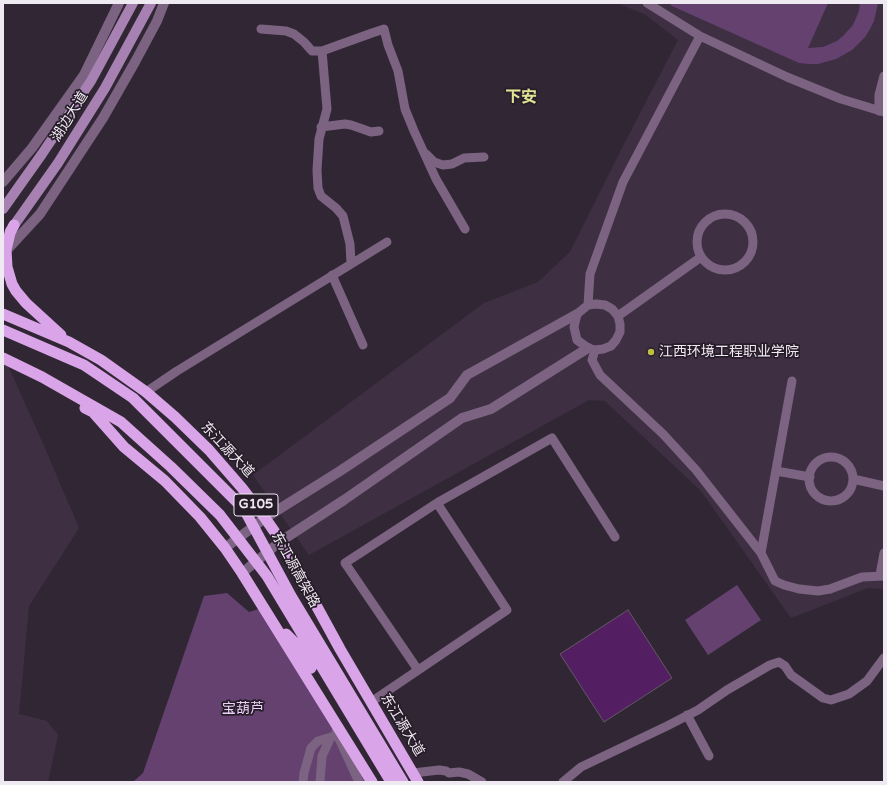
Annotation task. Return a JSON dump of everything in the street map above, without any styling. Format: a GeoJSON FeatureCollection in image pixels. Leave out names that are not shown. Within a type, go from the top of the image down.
{"type":"FeatureCollection","features":[{"type":"Feature","properties":{"kind":"highway"},"geometry":{"type":"LineString","coordinates":[[14,225],[4,248],[9,276],[16,291],[32,309],[69,342]]}},
{"type":"Feature","properties":{"kind":"highway","name":"东江源大道"},"geometry":{"type":"LineString","coordinates":[[3,314],[69,342],[102,360],[146,392],[175,417],[209,450],[242,488],[281,541],[414,779]]}},
{"type":"Feature","properties":{"kind":"highway","name":"东江源高架路"},"geometry":{"type":"LineString","coordinates":[[3,330],[84,366],[133,398],[244,509],[291,596],[403,782]]}},
{"type":"Feature","properties":{"kind":"highway","name":"东江源高架路"},"geometry":{"type":"LineString","coordinates":[[3,358],[42,376],[122,422],[171,467],[220,516],[267,576],[391,782]]}},
{"type":"Feature","properties":{"kind":"highway"},"geometry":{"type":"LineString","coordinates":[[3,365],[93,412],[124,447],[165,481],[200,517],[225,548],[242,573],[372,782]]}},
{"type":"Feature","properties":{"kind":"highway"},"geometry":{"type":"LineString","coordinates":[[296,568],[324,634],[414,779]]}},
{"type":"Feature","properties":{"kind":"highway"},"geometry":{"type":"LineString","coordinates":[[270,618],[296,644],[380,782]]}},
{"type":"Feature","properties":{"kind":"main road","name":"湖边大道"},"geometry":{"type":"LineString","coordinates":[[3,210],[91,80],[133,3]]}},
{"type":"Feature","properties":{"kind":"main road","name":"湖边大道"},"geometry":{"type":"LineString","coordinates":[[14,225],[58,163],[105,88],[151,3]]}},
{"type":"Feature","properties":{"kind":"street"},"geometry":{"type":"LineString","coordinates":[[3,182],[32,148],[84,75],[119,3]]}},
{"type":"Feature","properties":{"kind":"street"},"geometry":{"type":"LineString","coordinates":[[4,248],[40,214],[103,118],[157,21],[164,3]]}},
{"type":"Feature","properties":{"kind":"street"},"geometry":{"type":"LineString","coordinates":[[647,3],[700,36],[786,77],[841,99],[881,111],[879,95],[884,76]]}},
{"type":"Feature","properties":{"kind":"street"},"geometry":{"type":"LineString","coordinates":[[261,29],[286,31],[294,34],[312,51],[322,51],[355,38],[384,29],[388,45],[398,71],[405,109],[436,179],[465,229]]}},
{"type":"Feature","properties":{"kind":"street"},"geometry":{"type":"LineString","coordinates":[[588,305],[590,274],[623,182],[700,36]]}},
{"type":"Feature","properties":{"kind":"street"},"geometry":{"type":"LineString","coordinates":[[322,51],[327,109],[321,127],[318,149],[318,188],[321,196],[336,208],[343,216],[350,244],[351,264]]}},
{"type":"Feature","properties":{"kind":"street"},"geometry":{"type":"LineString","coordinates":[[321,127],[345,124],[371,132],[379,131]]}},
{"type":"Feature","properties":{"kind":"street"},"geometry":{"type":"LineString","coordinates":[[424,152],[434,162],[443,165],[452,164],[464,158],[484,157]]}},
{"type":"Feature","properties":{"kind":"street"},"geometry":{"type":"LineString","coordinates":[[732,214],[742,219],[749,226],[753,241],[751,251],[746,260],[738,267],[728,270],[717,269],[708,265],[701,257],[697,247],[698,232],[704,223],[712,216],[732,214]]}},
{"type":"Feature","properties":{"kind":"street"},"geometry":{"type":"LineString","coordinates":[[146,392],[177,371],[387,242]]}},
{"type":"Feature","properties":{"kind":"street"},"geometry":{"type":"LineString","coordinates":[[618,316],[701,257]]}},
{"type":"Feature","properties":{"kind":"street"},"geometry":{"type":"LineString","coordinates":[[332,275],[363,345]]}},
{"type":"Feature","properties":{"kind":"street"},"geometry":{"type":"LineString","coordinates":[[225,548],[265,518],[340,471],[450,398],[467,375],[577,314],[588,305],[605,305],[612,309],[618,316],[620,332],[611,346],[603,349],[591,349],[491,409],[462,418],[344,500],[281,541],[242,573]]}},
{"type":"Feature","properties":{"kind":"street"},"geometry":{"type":"LineString","coordinates":[[577,314],[574,327],[577,340],[591,349]]}},
{"type":"Feature","properties":{"kind":"street"},"geometry":{"type":"LineString","coordinates":[[591,349],[592,360],[600,376],[663,434],[696,470],[760,553],[775,581],[799,589],[818,591],[830,589],[862,577],[882,575],[884,553]]}},
{"type":"Feature","properties":{"kind":"street"},"geometry":{"type":"LineString","coordinates":[[760,553],[792,381]]}},
{"type":"Feature","properties":{"kind":"street"},"geometry":{"type":"LineString","coordinates":[[418,670],[345,564],[437,503],[552,438],[616,537]]}},
{"type":"Feature","properties":{"kind":"street"},"geometry":{"type":"LineString","coordinates":[[830,458],[835,458],[848,465],[851,469],[853,479],[851,489],[845,497],[830,502],[821,499],[813,492],[810,482],[813,468],[820,461],[830,458]]}},
{"type":"Feature","properties":{"kind":"street"},"geometry":{"type":"LineString","coordinates":[[776,471],[810,477]]}},
{"type":"Feature","properties":{"kind":"street"},"geometry":{"type":"LineString","coordinates":[[853,479],[884,486]]}},
{"type":"Feature","properties":{"kind":"street"},"geometry":{"type":"LineString","coordinates":[[371,702],[507,610],[437,503]]}},
{"type":"Feature","properties":{"kind":"street"},"geometry":{"type":"LineString","coordinates":[[277,634],[359,782]]}},
{"type":"Feature","properties":{"kind":"street"},"geometry":{"type":"LineString","coordinates":[[563,782],[581,767],[667,726],[770,665],[779,662],[785,666],[791,675],[823,698],[831,700],[839,699],[849,694],[867,681],[884,658]]}},
{"type":"Feature","properties":{"kind":"street"},"geometry":{"type":"LineString","coordinates":[[687,715],[709,756]]}},
{"type":"Feature","properties":{"kind":"street"},"geometry":{"type":"LineString","coordinates":[[303,782],[311,748],[318,741],[334,737]]}},
{"type":"Feature","properties":{"kind":"street"},"geometry":{"type":"LineString","coordinates":[[320,782],[322,756],[334,737]]}},
{"type":"Feature","properties":{"kind":"street"},"geometry":{"type":"LineString","coordinates":[[414,779],[439,770],[449,773],[459,772],[468,774],[482,782]]}},
{"type":"Feature","properties":{"kind":"shaded area","name":"江西环境工程职业学院"},"geometry":{"type":"Polygon","coordinates":[[[617,3],[884,3],[884,589],[868,588],[791,618],[701,491],[605,401],[589,400],[309,555],[253,475],[484,303],[538,282],[570,252],[678,40],[646,15],[617,3]]]}},
{"type":"Feature","properties":{"kind":"shaded area"},"geometry":{"type":"Polygon","coordinates":[[[3,360],[6,361],[79,528],[29,606],[19,714],[47,721],[58,735],[48,782],[3,782],[3,360]]]}},
{"type":"Feature","properties":{"kind":"green space"},"geometry":{"type":"Polygon","coordinates":[[[669,3],[828,3],[808,48],[823,47],[837,41],[853,25],[859,11],[860,3],[878,3],[874,21],[870,29],[865,37],[852,50],[836,59],[818,64],[809,64],[799,63],[672,6],[669,3]]]}},
{"type":"Feature","properties":{"kind":"green space"},"geometry":{"type":"Polygon","coordinates":[[[737,585],[761,620],[708,655],[685,620],[737,585]]]}},
{"type":"Feature","properties":{"kind":"green space","name":"宝葫芦"},"geometry":{"type":"Polygon","coordinates":[[[227,593],[249,612],[269,606],[372,782],[133,782],[143,773],[204,596],[227,593]]]}},
{"type":"Feature","properties":{"kind":"building"},"geometry":{"type":"Polygon","coordinates":[[[628,610],[672,678],[604,722],[560,654],[628,610]]]}},
{"type":"Feature","properties":{"kind":"place","name":"江西环境工程职业学院"},"geometry":{"type":"Point","coordinates":[651,352]}},
{"type":"Feature","properties":{"kind":"district","name":"下安"},"geometry":{"type":"Point","coordinates":[521,98]}}]}
